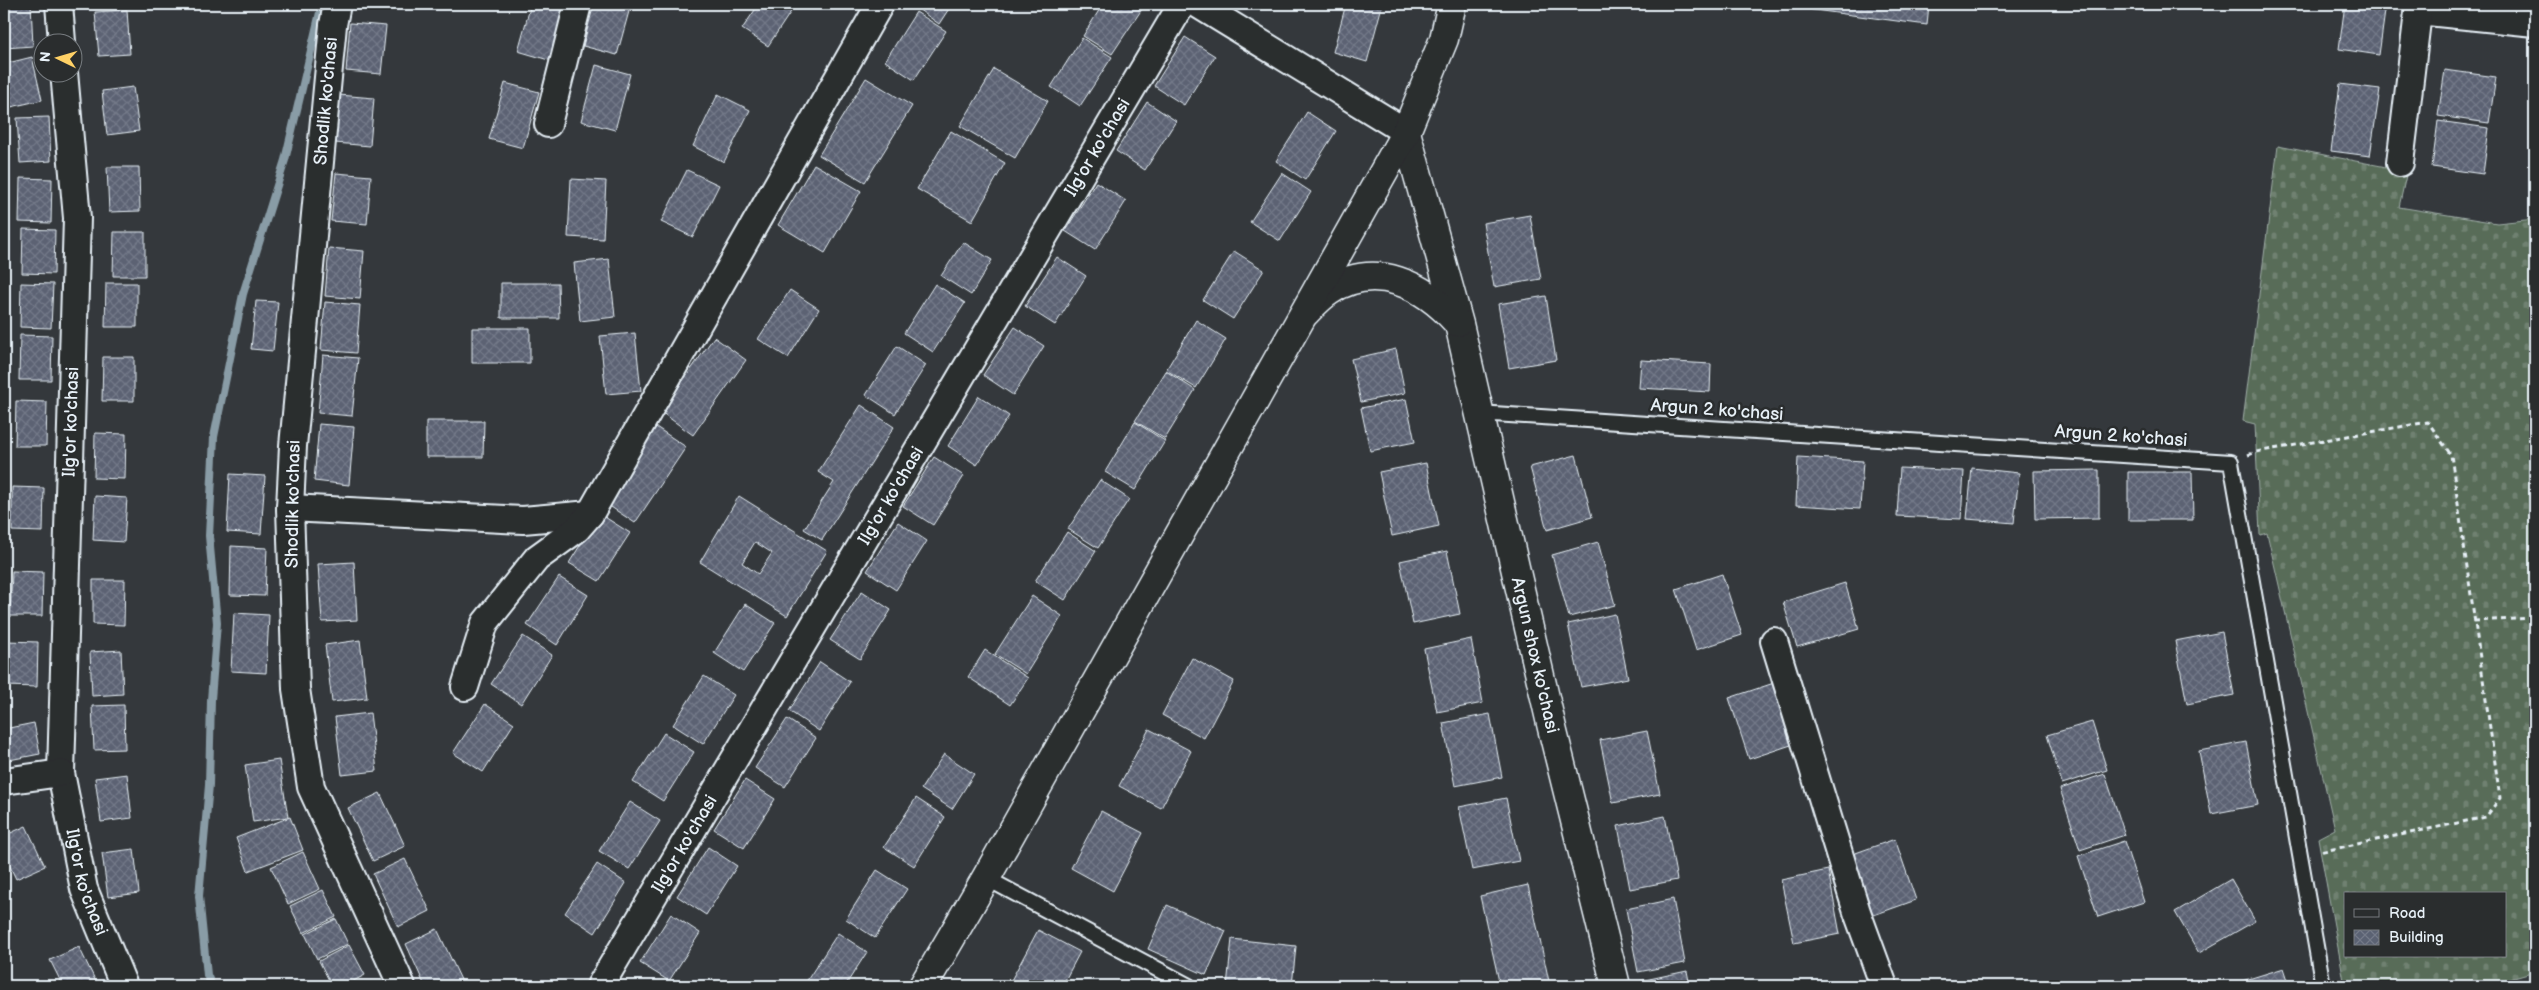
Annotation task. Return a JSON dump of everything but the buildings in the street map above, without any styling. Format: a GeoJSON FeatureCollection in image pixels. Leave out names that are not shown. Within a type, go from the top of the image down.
{"type":"FeatureCollection","features":[{"type":"Feature","properties":{"kind":"main road"},"geometry":{"type":"LineString","coordinates":[[923,986],[986,878],[1406,132],[1444,39],[1452,4]]}},
{"type":"Feature","properties":{"kind":"main road","name":"Argun shox ko'chasi"},"geometry":{"type":"LineString","coordinates":[[1406,132],[1459,324],[1552,728],[1616,986]]}},
{"type":"Feature","properties":{"kind":"main road"},"geometry":{"type":"LineString","coordinates":[[1305,313],[1328,291],[1353,279],[1381,278],[1410,284],[1428,294],[1459,324]]}},
{"type":"Feature","properties":{"kind":"street"},"geometry":{"type":"LineString","coordinates":[[59,4],[61,32]]}},
{"type":"Feature","properties":{"kind":"street","name":"Shodlik ko'chasi"},"geometry":{"type":"LineString","coordinates":[[337,4],[333,24],[293,446],[290,508],[296,689],[311,787],[402,986]]}},
{"type":"Feature","properties":{"kind":"street"},"geometry":{"type":"LineString","coordinates":[[548,124],[578,4]]}},
{"type":"Feature","properties":{"kind":"street"},"geometry":{"type":"LineString","coordinates":[[465,687],[485,623],[537,558],[577,529],[590,514],[880,4]]}},
{"type":"Feature","properties":{"kind":"street","name":"Ilg'or ko'chasi"},"geometry":{"type":"LineString","coordinates":[[600,986],[1182,4]]}},
{"type":"Feature","properties":{"kind":"street"},"geometry":{"type":"LineString","coordinates":[[1197,4],[1406,132]]}},
{"type":"Feature","properties":{"kind":"street"},"geometry":{"type":"LineString","coordinates":[[2400,163],[2419,8],[2535,23]]}},
{"type":"Feature","properties":{"kind":"street","name":"Ilg'or ko'chasi"},"geometry":{"type":"LineString","coordinates":[[65,82],[77,218],[61,773],[84,890],[124,986]]}},
{"type":"Feature","properties":{"kind":"street"},"geometry":{"type":"LineString","coordinates":[[290,508],[523,520],[590,514]]}},
{"type":"Feature","properties":{"kind":"street"},"geometry":{"type":"LineString","coordinates":[[1774,641],[1858,912],[1884,986]]}},
{"type":"Feature","properties":{"kind":"street"},"geometry":{"type":"LineString","coordinates":[[4,782],[61,773]]}},
{"type":"Feature","properties":{"kind":"lane","name":"Argun 2 ko'chasi"},"geometry":{"type":"LineString","coordinates":[[1478,413],[2231,462]]}},
{"type":"Feature","properties":{"kind":"lane"},"geometry":{"type":"LineString","coordinates":[[2231,462],[2323,986]]}},
{"type":"Feature","properties":{"kind":"lane"},"geometry":{"type":"LineString","coordinates":[[986,878],[1189,986]]}},
{"type":"Feature","properties":{"kind":"path"},"geometry":{"type":"LineString","coordinates":[[2231,462],[2256,452],[2428,422],[2450,455],[2500,798],[2486,817],[2300,856]]}},
{"type":"Feature","properties":{"kind":"path"},"geometry":{"type":"LineString","coordinates":[[2474,621],[2535,618]]}},
{"type":"Feature","properties":{"kind":"path"},"geometry":{"type":"LineString","coordinates":[[2520,986],[2535,982]]}},
{"type":"Feature","properties":{"kind":"green space"},"geometry":{"type":"Polygon","coordinates":[[[2278,146],[2407,171],[2399,207],[2497,223],[2535,219],[2535,972],[2486,986],[2345,986],[2318,838],[2335,829],[2267,533],[2260,535],[2255,424],[2243,421],[2278,146]]]}},
{"type":"Feature","properties":{"kind":"waterway"},"geometry":{"type":"LineString","coordinates":[[212,986],[207,975],[199,896],[209,785],[211,700],[217,623],[209,536],[214,437],[243,294],[285,160],[322,4]]}}]}
